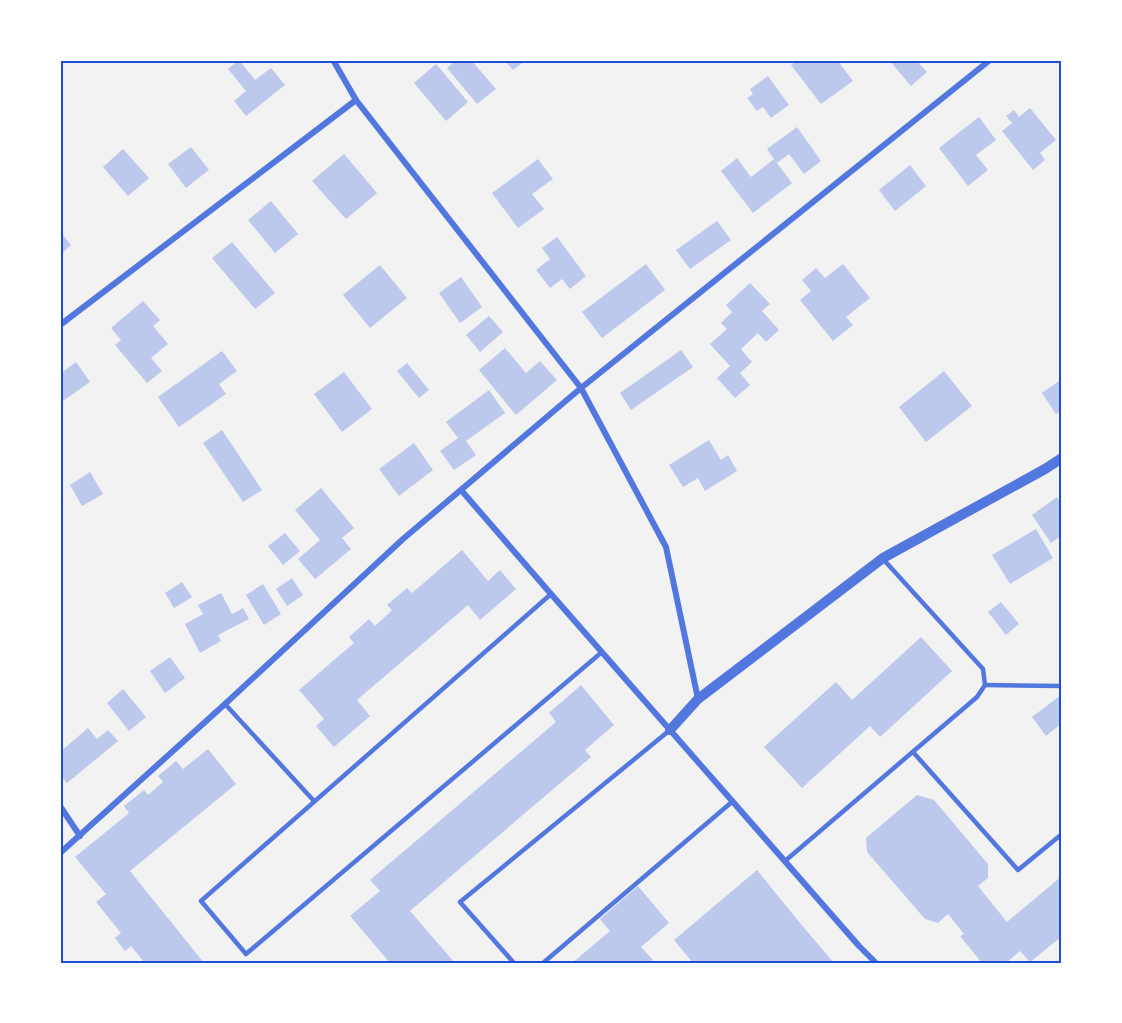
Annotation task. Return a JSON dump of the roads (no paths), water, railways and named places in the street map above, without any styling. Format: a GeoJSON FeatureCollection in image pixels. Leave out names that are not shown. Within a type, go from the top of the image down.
{"type":"FeatureCollection","features":[{"type":"Feature","properties":{"kind":"street"},"geometry":{"type":"LineString","coordinates":[[333,60],[356,100],[581,388],[666,547],[698,699]]}},
{"type":"Feature","properties":{"kind":"street"},"geometry":{"type":"LineString","coordinates":[[60,852],[225,704],[403,539],[581,388],[990,60]]}},
{"type":"Feature","properties":{"kind":"street"},"geometry":{"type":"LineString","coordinates":[[60,325],[356,100]]}},
{"type":"Feature","properties":{"kind":"street"},"geometry":{"type":"LineString","coordinates":[[670,730],[698,699],[883,558],[1062,458]]}},
{"type":"Feature","properties":{"kind":"street"},"geometry":{"type":"LineString","coordinates":[[461,490],[876,963]]}},
{"type":"Feature","properties":{"kind":"street"},"geometry":{"type":"LineString","coordinates":[[60,806],[80,836]]}},
{"type":"Feature","properties":{"kind":"lane"},"geometry":{"type":"LineString","coordinates":[[785,861],[977,697],[985,685],[983,669],[883,558]]}},
{"type":"Feature","properties":{"kind":"lane"},"geometry":{"type":"LineString","coordinates":[[550,594],[201,901],[246,954],[602,652]]}},
{"type":"Feature","properties":{"kind":"lane"},"geometry":{"type":"LineString","coordinates":[[985,685],[1062,686]]}},
{"type":"Feature","properties":{"kind":"lane"},"geometry":{"type":"LineString","coordinates":[[225,704],[314,801]]}},
{"type":"Feature","properties":{"kind":"lane"},"geometry":{"type":"LineString","coordinates":[[514,963],[460,902],[670,730]]}},
{"type":"Feature","properties":{"kind":"lane"},"geometry":{"type":"LineString","coordinates":[[913,752],[1018,870],[1062,834]]}},
{"type":"Feature","properties":{"kind":"lane"},"geometry":{"type":"LineString","coordinates":[[543,963],[733,801]]}}]}
